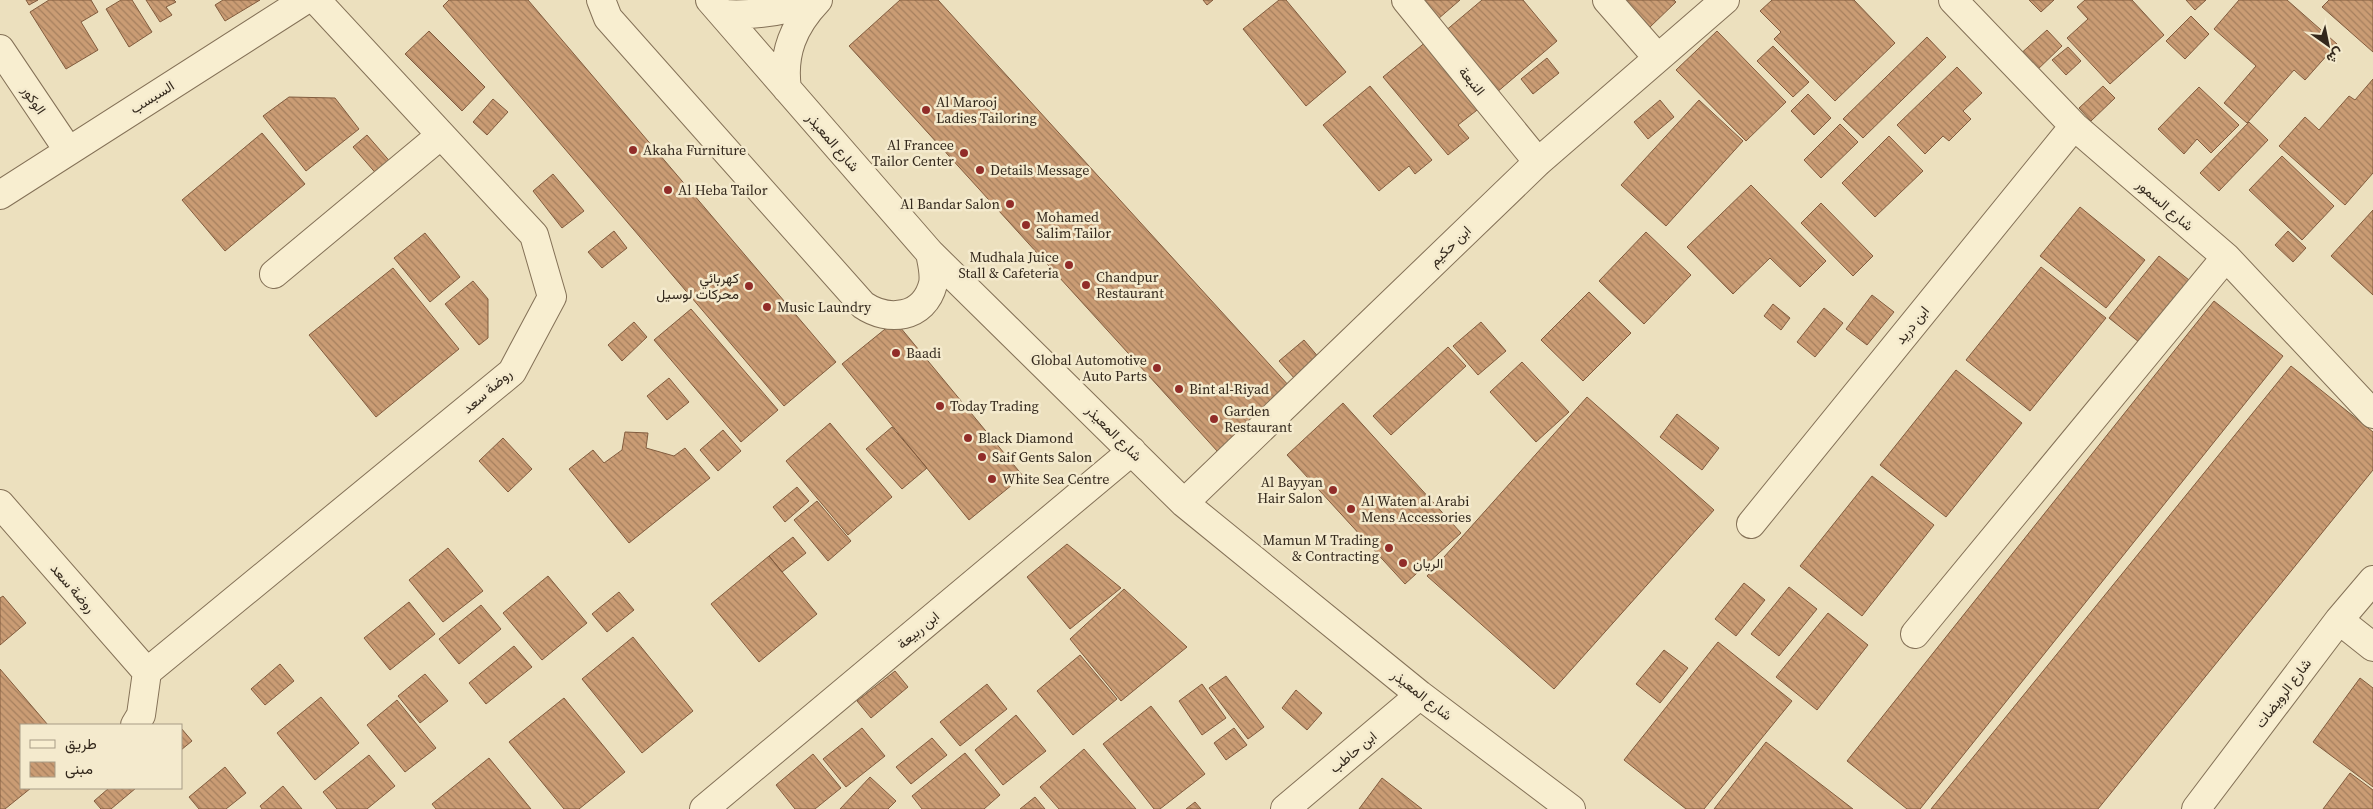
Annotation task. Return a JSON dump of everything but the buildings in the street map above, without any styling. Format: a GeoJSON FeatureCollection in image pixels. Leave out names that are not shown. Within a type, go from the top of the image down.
{"type":"FeatureCollection","features":[{"type":"Feature","properties":{"kind":"street","name":"السبسب"},"geometry":{"type":"LineString","coordinates":[[0,195],[305,0]]}},
{"type":"Feature","properties":{"kind":"street","name":"روضة سعد"},"geometry":{"type":"LineString","coordinates":[[0,504],[147,672],[512,372],[552,297],[534,235],[316,0]]}},
{"type":"Feature","properties":{"kind":"street"},"geometry":{"type":"LineString","coordinates":[[601,0],[608,18],[863,305],[875,313],[889,316],[903,315],[916,308],[926,298],[933,284],[934,270],[930,253]]}},
{"type":"Feature","properties":{"kind":"street"},"geometry":{"type":"LineString","coordinates":[[717,7],[763,14],[791,9],[817,0]]}},
{"type":"Feature","properties":{"kind":"street"},"geometry":{"type":"LineString","coordinates":[[787,89],[785,74],[789,44],[806,13],[817,0]]}},
{"type":"Feature","properties":{"kind":"street","name":"النبعة"},"geometry":{"type":"LineString","coordinates":[[1406,0],[1538,162]]}},
{"type":"Feature","properties":{"kind":"street"},"geometry":{"type":"LineString","coordinates":[[1607,0],[1657,58]]}},
{"type":"Feature","properties":{"kind":"street","name":"ابن حكيم"},"geometry":{"type":"LineString","coordinates":[[1184,502],[1538,162],[1725,0]]}},
{"type":"Feature","properties":{"kind":"street","name":"شارع السمور"},"geometry":{"type":"LineString","coordinates":[[1953,0],[2074,126],[2226,257],[2373,414]]}},
{"type":"Feature","properties":{"kind":"street","name":"شارع المعيذر"},"geometry":{"type":"LineString","coordinates":[[717,7],[930,253],[1184,502],[1420,695],[1571,809]]}},
{"type":"Feature","properties":{"kind":"street","name":"الوكور"},"geometry":{"type":"LineString","coordinates":[[0,49],[68,150]]}},
{"type":"Feature","properties":{"kind":"street","name":"ابن دريد"},"geometry":{"type":"LineString","coordinates":[[1751,524],[2074,126]]}},
{"type":"Feature","properties":{"kind":"street"},"geometry":{"type":"LineString","coordinates":[[274,274],[441,135]]}},
{"type":"Feature","properties":{"kind":"street"},"geometry":{"type":"LineString","coordinates":[[1914,634],[2226,257]]}},
{"type":"Feature","properties":{"kind":"street","name":"ابن ربيعة"},"geometry":{"type":"LineString","coordinates":[[704,809],[1132,451]]}},
{"type":"Feature","properties":{"kind":"street","name":"شارع الرويضات"},"geometry":{"type":"LineString","coordinates":[[2196,809],[2339,620],[2373,580]]}},
{"type":"Feature","properties":{"kind":"street"},"geometry":{"type":"LineString","coordinates":[[2339,620],[2373,647]]}},
{"type":"Feature","properties":{"kind":"street"},"geometry":{"type":"LineString","coordinates":[[136,724],[141,715],[147,672]]}},
{"type":"Feature","properties":{"kind":"street","name":"ابن حاطب"},"geometry":{"type":"LineString","coordinates":[[1285,809],[1420,695]]}},
{"type":"Feature","properties":{"kind":"place","name":"Al Marooj Ladies Tailoring"},"geometry":{"type":"Point","coordinates":[926,110]}},
{"type":"Feature","properties":{"kind":"place","name":"Akaha Furniture"},"geometry":{"type":"Point","coordinates":[633,150]}},
{"type":"Feature","properties":{"kind":"place","name":"Al Francee Tailor Center"},"geometry":{"type":"Point","coordinates":[964,153]}},
{"type":"Feature","properties":{"kind":"place","name":"Details Message"},"geometry":{"type":"Point","coordinates":[980,170]}},
{"type":"Feature","properties":{"kind":"place","name":"Al Heba Tailor"},"geometry":{"type":"Point","coordinates":[668,190]}},
{"type":"Feature","properties":{"kind":"place","name":"Al Bandar Salon"},"geometry":{"type":"Point","coordinates":[1010,204]}},
{"type":"Feature","properties":{"kind":"place","name":"Mohamed Salim Tailor"},"geometry":{"type":"Point","coordinates":[1026,225]}},
{"type":"Feature","properties":{"kind":"place","name":"Mudhala Juice Stall & Cafeteria"},"geometry":{"type":"Point","coordinates":[1069,265]}},
{"type":"Feature","properties":{"kind":"place","name":"Chandpur Restaurant"},"geometry":{"type":"Point","coordinates":[1086,285]}},
{"type":"Feature","properties":{"kind":"place","name":"كهربائي محركات لوسيل"},"geometry":{"type":"Point","coordinates":[749,286]}},
{"type":"Feature","properties":{"kind":"place","name":"Music Laundry"},"geometry":{"type":"Point","coordinates":[767,307]}},
{"type":"Feature","properties":{"kind":"place","name":"Baadi"},"geometry":{"type":"Point","coordinates":[896,353]}},
{"type":"Feature","properties":{"kind":"place","name":"Global Automotive Auto Parts"},"geometry":{"type":"Point","coordinates":[1157,368]}},
{"type":"Feature","properties":{"kind":"place","name":"Bint al-Riyad"},"geometry":{"type":"Point","coordinates":[1179,389]}},
{"type":"Feature","properties":{"kind":"place","name":"Today Trading"},"geometry":{"type":"Point","coordinates":[940,406]}},
{"type":"Feature","properties":{"kind":"place","name":"Garden Restaurant"},"geometry":{"type":"Point","coordinates":[1214,419]}},
{"type":"Feature","properties":{"kind":"place","name":"Black Diamond"},"geometry":{"type":"Point","coordinates":[968,438]}},
{"type":"Feature","properties":{"kind":"place","name":"Saif Gents Salon"},"geometry":{"type":"Point","coordinates":[982,457]}},
{"type":"Feature","properties":{"kind":"place","name":"White Sea Centre"},"geometry":{"type":"Point","coordinates":[992,479]}},
{"type":"Feature","properties":{"kind":"place","name":"Al Bayyan Hair Salon"},"geometry":{"type":"Point","coordinates":[1333,490]}},
{"type":"Feature","properties":{"kind":"place","name":"Al Waten al Arabi Mens Accessories"},"geometry":{"type":"Point","coordinates":[1351,509]}},
{"type":"Feature","properties":{"kind":"place","name":"Mamun M Trading & Contracting"},"geometry":{"type":"Point","coordinates":[1389,548]}},
{"type":"Feature","properties":{"kind":"place","name":"الريان"},"geometry":{"type":"Point","coordinates":[1403,563]}}]}
